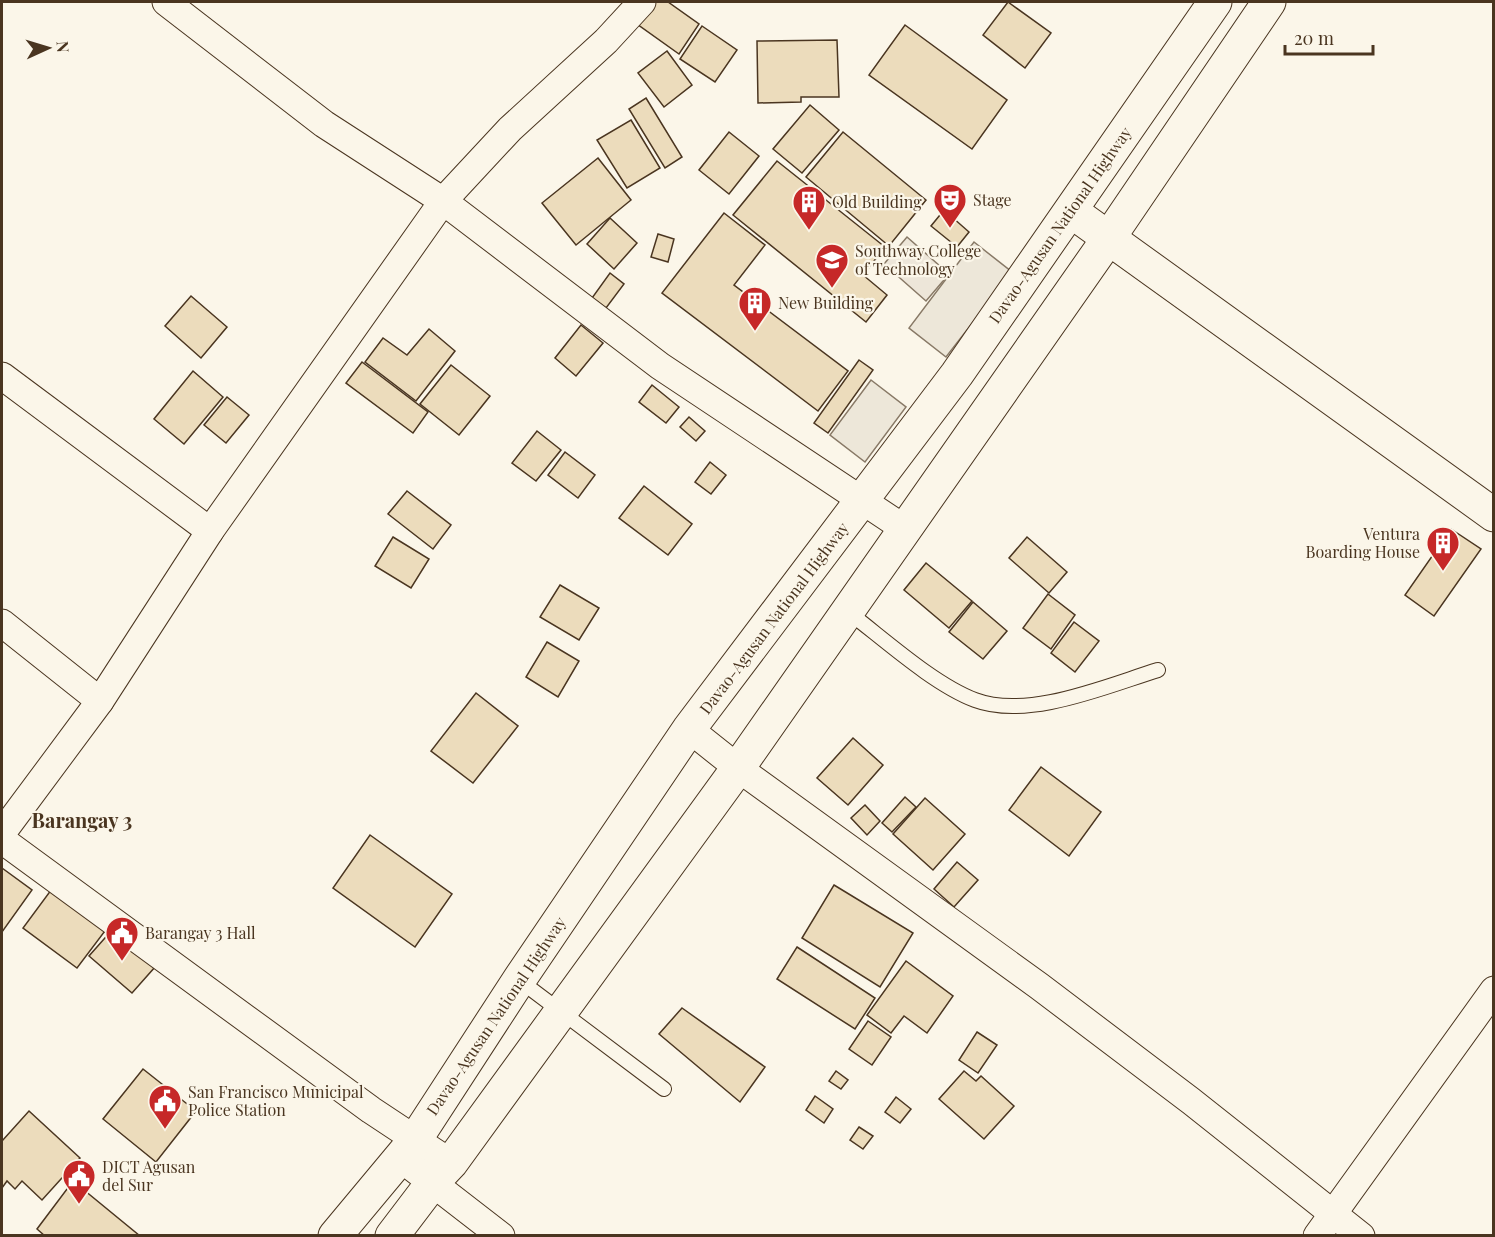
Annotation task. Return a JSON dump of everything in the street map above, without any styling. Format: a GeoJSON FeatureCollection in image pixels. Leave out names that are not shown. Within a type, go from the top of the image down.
{"type":"FeatureCollection","features":[{"type":"Feature","properties":{"kind":"main road","name":"Davao-Agusan National Highway"},"geometry":{"type":"LineString","coordinates":[[335,1236],[407,1149],[689,729],[955,377],[1215,2]]}},
{"type":"Feature","properties":{"kind":"main road"},"geometry":{"type":"LineString","coordinates":[[392,1236],[442,1173],[738,768],[1108,239],[1269,2]]}},
{"type":"Feature","properties":{"kind":"main road"},"geometry":{"type":"LineString","coordinates":[[1071,211],[1494,515]]}},
{"type":"Feature","properties":{"kind":"street"},"geometry":{"type":"LineString","coordinates":[[166,2],[324,124],[442,201],[660,366],[905,529]]}},
{"type":"Feature","properties":{"kind":"street"},"geometry":{"type":"LineString","coordinates":[[2,833],[100,701],[210,531],[442,201],[510,129],[606,41],[642,2]]}},
{"type":"Feature","properties":{"kind":"street"},"geometry":{"type":"LineString","coordinates":[[2,376],[210,531]]}},
{"type":"Feature","properties":{"kind":"street"},"geometry":{"type":"LineString","coordinates":[[2,623],[100,701]]}},
{"type":"Feature","properties":{"kind":"street"},"geometry":{"type":"LineString","coordinates":[[689,729],[738,768],[1040,986],[1191,1101],[1324,1225],[1361,1236]]}},
{"type":"Feature","properties":{"kind":"street"},"geometry":{"type":"LineString","coordinates":[[2,840],[407,1149],[442,1173],[501,1236]]}},
{"type":"Feature","properties":{"kind":"street"},"geometry":{"type":"LineString","coordinates":[[1324,1225],[1494,990]]}},
{"type":"Feature","properties":{"kind":"lane"},"geometry":{"type":"LineString","coordinates":[[847,611],[948,687],[976,701],[1011,706],[1050,702],[1158,670]]}},
{"type":"Feature","properties":{"kind":"lane"},"geometry":{"type":"LineString","coordinates":[[519,980],[664,1089]]}},
{"type":"Feature","properties":{"kind":"shaded area"},"geometry":{"type":"Polygon","coordinates":[[[907,237],[949,274],[926,301],[884,264],[907,237]]]}},
{"type":"Feature","properties":{"kind":"shaded area"},"geometry":{"type":"Polygon","coordinates":[[[974,242],[1012,272],[946,357],[909,328],[974,242]]]}},
{"type":"Feature","properties":{"kind":"shaded area"},"geometry":{"type":"Polygon","coordinates":[[[871,380],[906,407],[865,462],[830,435],[871,380]]]}},
{"type":"Feature","properties":{"kind":"building"},"geometry":{"type":"Polygon","coordinates":[[[653,2],[668,2],[699,24],[679,54],[637,24],[653,2]]]}},
{"type":"Feature","properties":{"kind":"building"},"geometry":{"type":"Polygon","coordinates":[[[1008,2],[1051,33],[1025,68],[983,35],[1008,2]]]}},
{"type":"Feature","properties":{"kind":"building"},"geometry":{"type":"Polygon","coordinates":[[[905,25],[1007,100],[972,149],[869,75],[905,25]]]}},
{"type":"Feature","properties":{"kind":"building"},"geometry":{"type":"Polygon","coordinates":[[[702,26],[737,50],[715,82],[680,59],[702,26]]]}},
{"type":"Feature","properties":{"kind":"building"},"geometry":{"type":"Polygon","coordinates":[[[837,40],[839,97],[801,97],[801,102],[758,103],[757,41],[837,40]]]}},
{"type":"Feature","properties":{"kind":"building"},"geometry":{"type":"Polygon","coordinates":[[[667,51],[692,85],[664,107],[638,73],[667,51]]]}},
{"type":"Feature","properties":{"kind":"building"},"geometry":{"type":"Polygon","coordinates":[[[646,98],[682,157],[665,168],[629,109],[646,98]]]}},
{"type":"Feature","properties":{"kind":"building"},"geometry":{"type":"Polygon","coordinates":[[[810,105],[839,130],[802,173],[773,149],[810,105]]]}},
{"type":"Feature","properties":{"kind":"building"},"geometry":{"type":"Polygon","coordinates":[[[631,120],[660,168],[627,188],[597,140],[631,120]]]}},
{"type":"Feature","properties":{"kind":"building"},"geometry":{"type":"Polygon","coordinates":[[[729,132],[759,156],[729,194],[699,170],[729,132]]]}},
{"type":"Feature","properties":{"kind":"building"},"geometry":{"type":"Polygon","coordinates":[[[843,132],[926,200],[889,246],[806,177],[843,132]]]}},
{"type":"Feature","properties":{"kind":"building"},"geometry":{"type":"Polygon","coordinates":[[[598,158],[631,200],[576,245],[542,203],[598,158]]]}},
{"type":"Feature","properties":{"kind":"building","name":"Old Building"},"geometry":{"type":"Polygon","coordinates":[[[777,161],[885,247],[863,275],[887,295],[866,322],[733,215],[777,161]]]}},
{"type":"Feature","properties":{"kind":"building","name":"Stage"},"geometry":{"type":"Polygon","coordinates":[[[944,210],[969,232],[957,247],[931,226],[944,210]]]}},
{"type":"Feature","properties":{"kind":"building","name":"New Building"},"geometry":{"type":"Polygon","coordinates":[[[724,213],[765,245],[734,285],[848,371],[818,411],[662,293],[724,213]]]}},
{"type":"Feature","properties":{"kind":"building"},"geometry":{"type":"Polygon","coordinates":[[[610,218],[637,243],[614,269],[587,244],[610,218]]]}},
{"type":"Feature","properties":{"kind":"building"},"geometry":{"type":"Polygon","coordinates":[[[658,234],[674,239],[668,262],[651,257],[658,234]]]}},
{"type":"Feature","properties":{"kind":"building"},"geometry":{"type":"Polygon","coordinates":[[[610,273],[624,284],[606,308],[592,298],[610,273]]]}},
{"type":"Feature","properties":{"kind":"building"},"geometry":{"type":"Polygon","coordinates":[[[191,296],[227,327],[201,358],[165,326],[191,296]]]}},
{"type":"Feature","properties":{"kind":"building"},"geometry":{"type":"Polygon","coordinates":[[[581,325],[603,343],[576,376],[555,358],[581,325]]]}},
{"type":"Feature","properties":{"kind":"building"},"geometry":{"type":"Polygon","coordinates":[[[429,329],[455,351],[416,401],[365,362],[383,338],[407,355],[429,329]]]}},
{"type":"Feature","properties":{"kind":"building"},"geometry":{"type":"Polygon","coordinates":[[[859,360],[873,370],[828,433],[814,423],[859,360]]]}},
{"type":"Feature","properties":{"kind":"building"},"geometry":{"type":"Polygon","coordinates":[[[362,362],[428,412],[413,433],[346,383],[362,362]]]}},
{"type":"Feature","properties":{"kind":"building"},"geometry":{"type":"Polygon","coordinates":[[[451,365],[490,396],[459,435],[420,404],[451,365]]]}},
{"type":"Feature","properties":{"kind":"building"},"geometry":{"type":"Polygon","coordinates":[[[193,371],[223,397],[184,444],[154,419],[193,371]]]}},
{"type":"Feature","properties":{"kind":"building"},"geometry":{"type":"Polygon","coordinates":[[[652,385],[679,407],[666,423],[639,402],[652,385]]]}},
{"type":"Feature","properties":{"kind":"building"},"geometry":{"type":"Polygon","coordinates":[[[227,397],[249,415],[226,443],[204,425],[227,397]]]}},
{"type":"Feature","properties":{"kind":"building"},"geometry":{"type":"Polygon","coordinates":[[[689,417],[705,431],[696,441],[680,427],[689,417]]]}},
{"type":"Feature","properties":{"kind":"building"},"geometry":{"type":"Polygon","coordinates":[[[537,431],[561,450],[536,481],[512,463],[537,431]]]}},
{"type":"Feature","properties":{"kind":"building"},"geometry":{"type":"Polygon","coordinates":[[[565,452],[595,475],[578,498],[548,475],[565,452]]]}},
{"type":"Feature","properties":{"kind":"building"},"geometry":{"type":"Polygon","coordinates":[[[710,462],[726,475],[711,494],[695,482],[710,462]]]}},
{"type":"Feature","properties":{"kind":"building"},"geometry":{"type":"Polygon","coordinates":[[[644,486],[692,524],[668,555],[619,518],[644,486]]]}},
{"type":"Feature","properties":{"kind":"building"},"geometry":{"type":"Polygon","coordinates":[[[407,491],[451,525],[433,549],[388,514],[407,491]]]}},
{"type":"Feature","properties":{"kind":"building","name":"Ventura Boarding House"},"geometry":{"type":"Polygon","coordinates":[[[1451,529],[1481,549],[1434,616],[1405,595],[1451,529]]]}},
{"type":"Feature","properties":{"kind":"building"},"geometry":{"type":"Polygon","coordinates":[[[393,537],[429,559],[411,588],[375,566],[393,537]]]}},
{"type":"Feature","properties":{"kind":"building"},"geometry":{"type":"Polygon","coordinates":[[[1027,537],[1067,572],[1049,593],[1009,558],[1027,537]]]}},
{"type":"Feature","properties":{"kind":"building"},"geometry":{"type":"Polygon","coordinates":[[[926,563],[972,601],[949,628],[904,590],[926,563]]]}},
{"type":"Feature","properties":{"kind":"building"},"geometry":{"type":"Polygon","coordinates":[[[560,585],[599,608],[579,640],[540,617],[560,585]]]}},
{"type":"Feature","properties":{"kind":"building"},"geometry":{"type":"Polygon","coordinates":[[[1048,594],[1075,615],[1051,649],[1023,628],[1048,594]]]}},
{"type":"Feature","properties":{"kind":"building"},"geometry":{"type":"Polygon","coordinates":[[[973,602],[1007,631],[983,659],[949,632],[973,602]]]}},
{"type":"Feature","properties":{"kind":"building"},"geometry":{"type":"Polygon","coordinates":[[[1074,622],[1099,641],[1075,672],[1051,653],[1074,622]]]}},
{"type":"Feature","properties":{"kind":"building"},"geometry":{"type":"Polygon","coordinates":[[[547,642],[579,661],[558,697],[526,677],[547,642]]]}},
{"type":"Feature","properties":{"kind":"building"},"geometry":{"type":"Polygon","coordinates":[[[476,693],[518,726],[473,783],[431,751],[476,693]]]}},
{"type":"Feature","properties":{"kind":"building"},"geometry":{"type":"Polygon","coordinates":[[[853,738],[883,765],[848,805],[817,778],[853,738]]]}},
{"type":"Feature","properties":{"kind":"building"},"geometry":{"type":"Polygon","coordinates":[[[1041,767],[1101,812],[1069,856],[1009,810],[1041,767]]]}},
{"type":"Feature","properties":{"kind":"building"},"geometry":{"type":"Polygon","coordinates":[[[905,797],[916,807],[892,832],[882,823],[905,797]]]}},
{"type":"Feature","properties":{"kind":"building"},"geometry":{"type":"Polygon","coordinates":[[[925,798],[965,834],[933,870],[893,834],[925,798]]]}},
{"type":"Feature","properties":{"kind":"building"},"geometry":{"type":"Polygon","coordinates":[[[865,805],[880,821],[867,835],[851,818],[865,805]]]}},
{"type":"Feature","properties":{"kind":"building"},"geometry":{"type":"Polygon","coordinates":[[[370,835],[452,894],[415,947],[333,888],[370,835]]]}},
{"type":"Feature","properties":{"kind":"building"},"geometry":{"type":"Polygon","coordinates":[[[957,862],[978,880],[954,907],[934,889],[957,862]]]}},
{"type":"Feature","properties":{"kind":"building"},"geometry":{"type":"Polygon","coordinates":[[[2,868],[32,890],[2,932],[2,868]]]}},
{"type":"Feature","properties":{"kind":"building"},"geometry":{"type":"Polygon","coordinates":[[[57,882],[111,923],[77,968],[23,928],[57,882]]]}},
{"type":"Feature","properties":{"kind":"building"},"geometry":{"type":"Polygon","coordinates":[[[834,885],[913,933],[880,987],[802,938],[834,885]]]}},
{"type":"Feature","properties":{"kind":"building","name":"Barangay 3 Hall"},"geometry":{"type":"Polygon","coordinates":[[[112,930],[155,967],[132,993],[89,956],[112,930]]]}},
{"type":"Feature","properties":{"kind":"building"},"geometry":{"type":"Polygon","coordinates":[[[797,947],[875,998],[855,1029],[777,979],[797,947]]]}},
{"type":"Feature","properties":{"kind":"building"},"geometry":{"type":"Polygon","coordinates":[[[906,961],[953,996],[927,1033],[904,1016],[891,1033],[867,1015],[906,961]]]}},
{"type":"Feature","properties":{"kind":"building"},"geometry":{"type":"Polygon","coordinates":[[[682,1008],[765,1067],[740,1102],[659,1034],[682,1008]]]}},
{"type":"Feature","properties":{"kind":"building"},"geometry":{"type":"Polygon","coordinates":[[[868,1021],[891,1037],[872,1065],[849,1049],[868,1021]]]}},
{"type":"Feature","properties":{"kind":"building"},"geometry":{"type":"Polygon","coordinates":[[[977,1032],[997,1045],[978,1073],[959,1060],[977,1032]]]}},
{"type":"Feature","properties":{"kind":"building"},"geometry":{"type":"Polygon","coordinates":[[[143,1069],[196,1111],[156,1162],[103,1119],[143,1069]]]}},
{"type":"Feature","properties":{"kind":"building"},"geometry":{"type":"Polygon","coordinates":[[[836,1071],[848,1080],[841,1089],[829,1081],[836,1071]]]}},
{"type":"Feature","properties":{"kind":"building"},"geometry":{"type":"Polygon","coordinates":[[[964,1071],[976,1081],[981,1076],[1014,1106],[984,1139],[939,1099],[964,1071]]]}},
{"type":"Feature","properties":{"kind":"building"},"geometry":{"type":"Polygon","coordinates":[[[815,1096],[833,1109],[824,1123],[806,1110],[815,1096]]]}},
{"type":"Feature","properties":{"kind":"building"},"geometry":{"type":"Polygon","coordinates":[[[896,1097],[911,1109],[900,1123],[885,1112],[896,1097]]]}},
{"type":"Feature","properties":{"kind":"building"},"geometry":{"type":"Polygon","coordinates":[[[29,1111],[80,1158],[42,1200],[22,1181],[15,1189],[7,1181],[2,1188],[2,1141],[29,1111]]]}},
{"type":"Feature","properties":{"kind":"building"},"geometry":{"type":"Polygon","coordinates":[[[859,1127],[873,1136],[863,1149],[850,1140],[859,1127]]]}},
{"type":"Feature","properties":{"kind":"building","name":"DICT Agusan del Sur"},"geometry":{"type":"Polygon","coordinates":[[[73,1181],[140,1236],[45,1236],[37,1229],[73,1181]]]}},
{"type":"Feature","properties":{"kind":"place","name":"Stage"},"geometry":{"type":"Point","coordinates":[950,229]}},
{"type":"Feature","properties":{"kind":"place","name":"Old Building"},"geometry":{"type":"Point","coordinates":[809,231]}},
{"type":"Feature","properties":{"kind":"place","name":"Southway College of Technology"},"geometry":{"type":"Point","coordinates":[832,289]}},
{"type":"Feature","properties":{"kind":"place","name":"New Building"},"geometry":{"type":"Point","coordinates":[755,332]}},
{"type":"Feature","properties":{"kind":"place","name":"Ventura Boarding House"},"geometry":{"type":"Point","coordinates":[1443,572]}},
{"type":"Feature","properties":{"kind":"place","name":"Barangay 3 Hall"},"geometry":{"type":"Point","coordinates":[122,962]}},
{"type":"Feature","properties":{"kind":"place","name":"San Francisco Municipal Police Station"},"geometry":{"type":"Point","coordinates":[165,1130]}},
{"type":"Feature","properties":{"kind":"place","name":"DICT Agusan del Sur"},"geometry":{"type":"Point","coordinates":[79,1205]}},
{"type":"Feature","properties":{"kind":"district","name":"Barangay 3"},"geometry":{"type":"Point","coordinates":[82,821]}}]}
